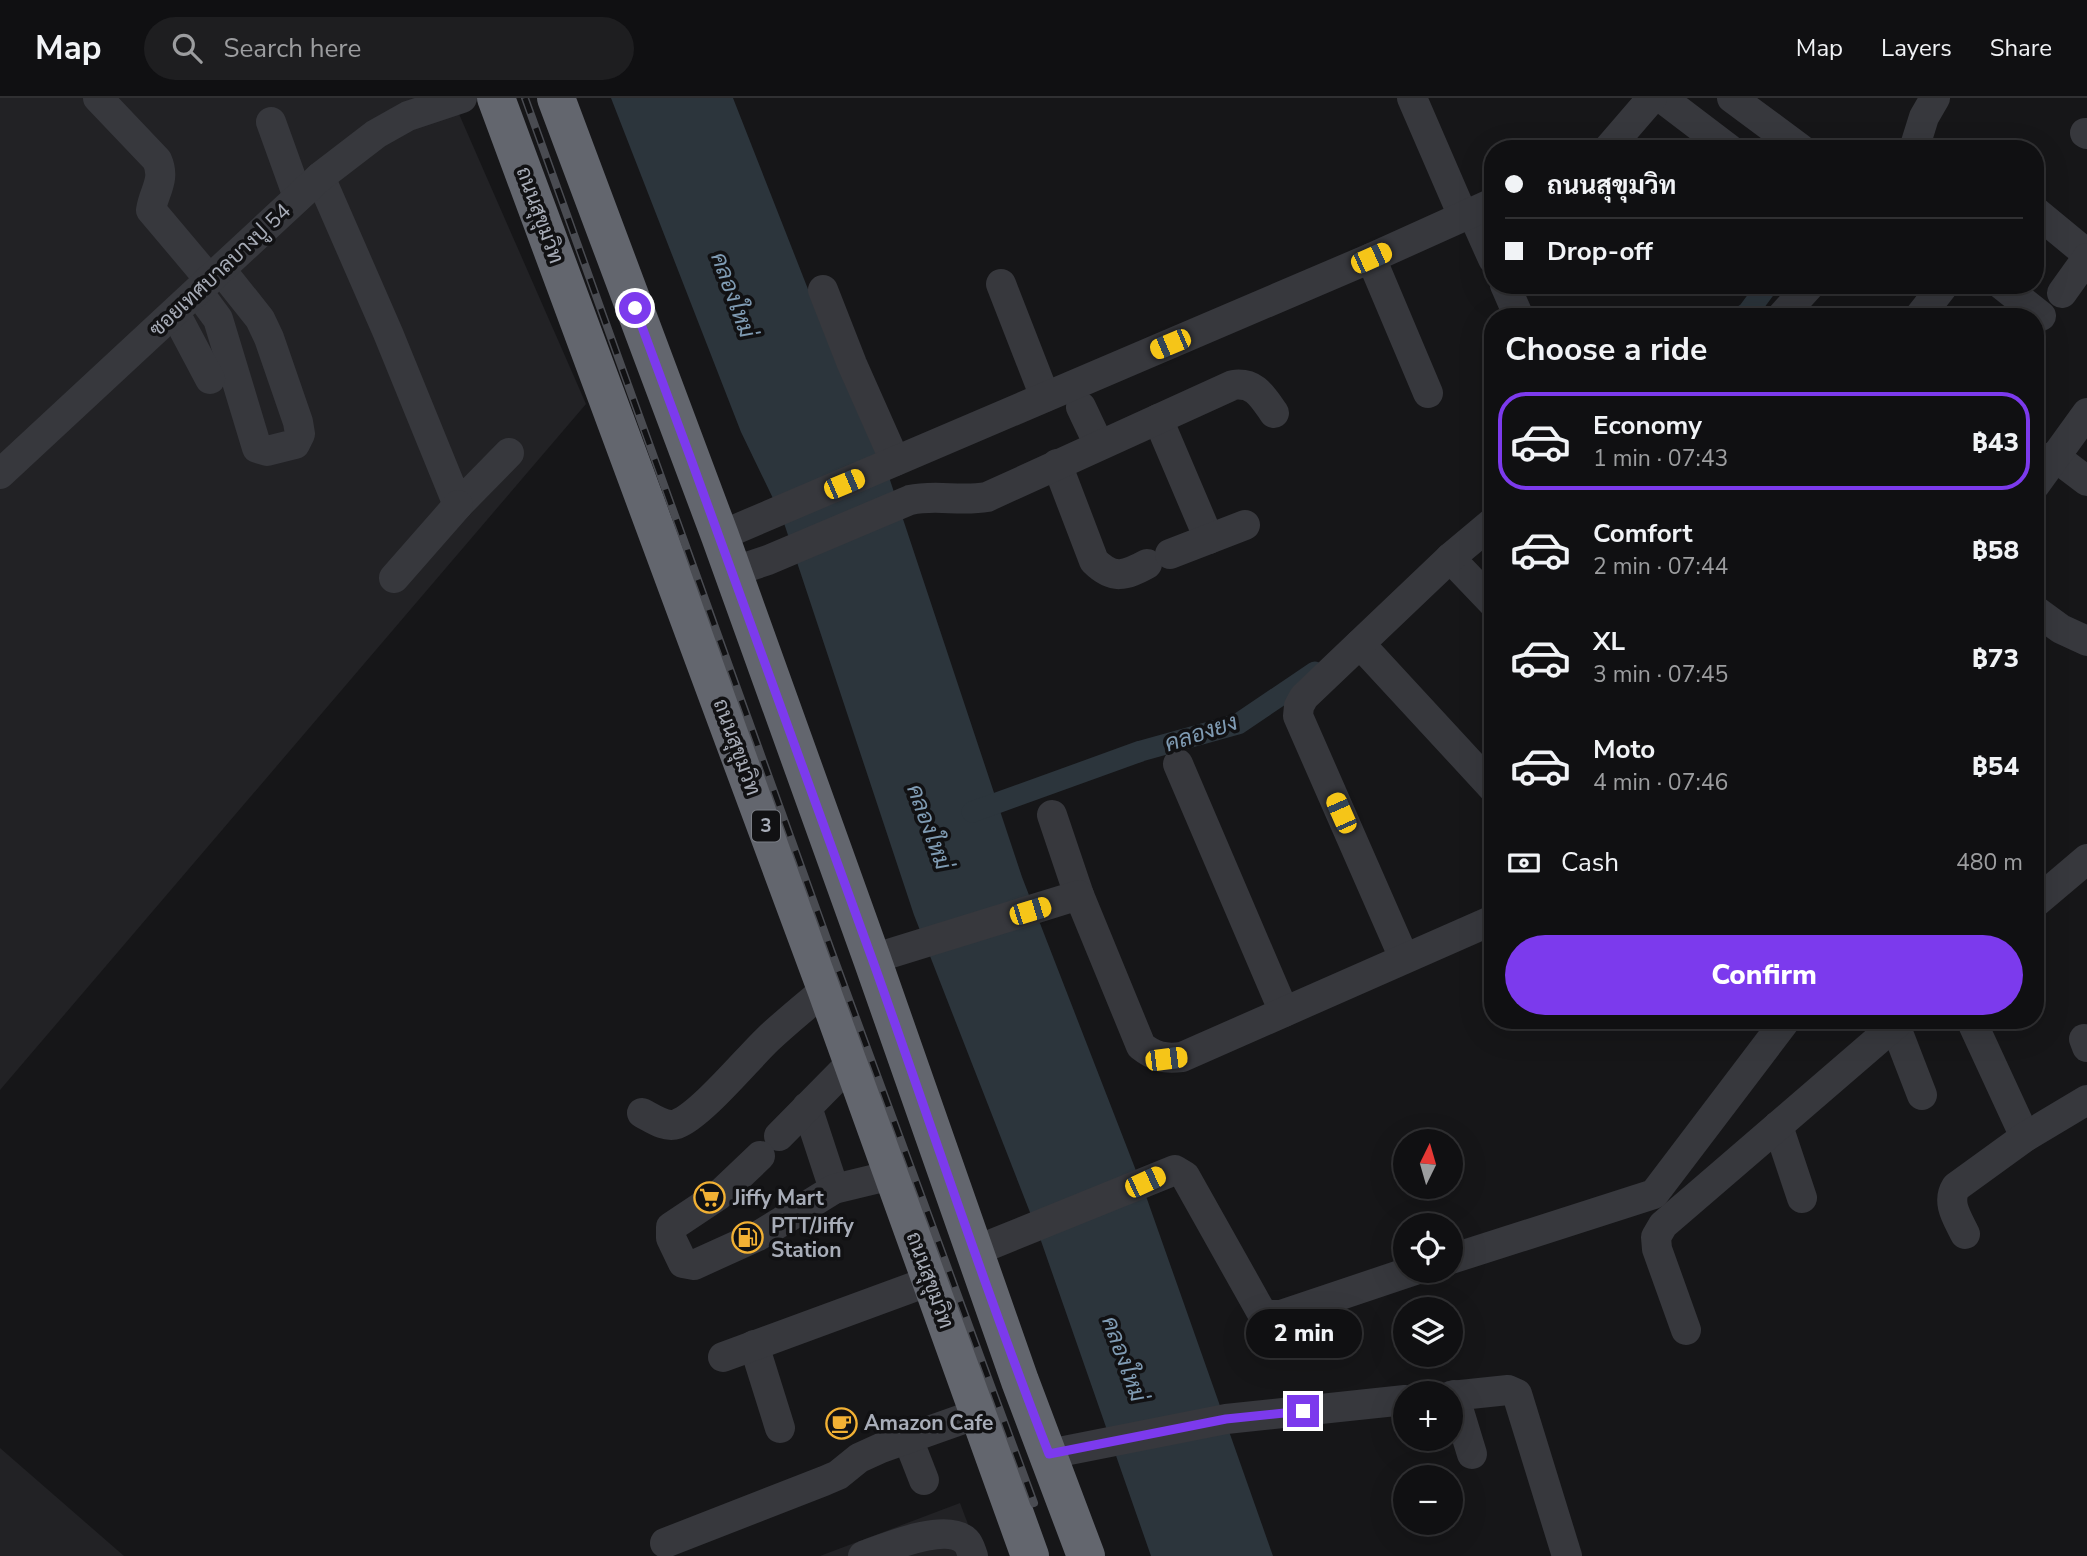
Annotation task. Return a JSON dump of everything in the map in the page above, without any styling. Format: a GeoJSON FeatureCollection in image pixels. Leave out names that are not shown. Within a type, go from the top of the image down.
{"type":"FeatureCollection","features":[{"type":"Feature","properties":{"kind":"highway","name":"ถนนสุขุมวิท"},"geometry":{"type":"LineString","coordinates":[[496,98],[826,989],[977,1415],[1030,1556]]}},
{"type":"Feature","properties":{"kind":"highway"},"geometry":{"type":"LineString","coordinates":[[556,98],[732,572],[888,954],[975,1251],[1086,1556]]}},
{"type":"Feature","properties":{"kind":"street"},"geometry":{"type":"LineString","coordinates":[[98,98],[157,160],[161,173],[151,210],[210,281],[256,314],[269,338],[298,422],[300,434],[295,444],[267,451],[257,448],[214,312],[210,281]]}},
{"type":"Feature","properties":{"kind":"street","name":"ซอยเทศบาลบางปู 54"},"geometry":{"type":"LineString","coordinates":[[0,474],[320,177],[416,105],[462,98]]}},
{"type":"Feature","properties":{"kind":"street"},"geometry":{"type":"LineString","coordinates":[[1412,98],[1476,210],[1484,233]]}},
{"type":"Feature","properties":{"kind":"street"},"geometry":{"type":"LineString","coordinates":[[1616,140],[1652,98]]}},
{"type":"Feature","properties":{"kind":"street"},"geometry":{"type":"LineString","coordinates":[[1662,98],[1717,140]]}},
{"type":"Feature","properties":{"kind":"street"},"geometry":{"type":"LineString","coordinates":[[1732,98],[1789,140]]}},
{"type":"Feature","properties":{"kind":"street"},"geometry":{"type":"LineString","coordinates":[[1917,140],[1924,117],[1936,98]]}},
{"type":"Feature","properties":{"kind":"street"},"geometry":{"type":"LineString","coordinates":[[271,122],[298,197]]}},
{"type":"Feature","properties":{"kind":"street"},"geometry":{"type":"LineString","coordinates":[[320,177],[388,333],[458,505]]}},
{"type":"Feature","properties":{"kind":"street"},"geometry":{"type":"LineString","coordinates":[[720,536],[1371,258],[1476,210]]}},
{"type":"Feature","properties":{"kind":"street"},"geometry":{"type":"LineString","coordinates":[[2044,219],[2087,256],[2062,293]]}},
{"type":"Feature","properties":{"kind":"street"},"geometry":{"type":"LineString","coordinates":[[1371,258],[1428,393]]}},
{"type":"Feature","properties":{"kind":"street"},"geometry":{"type":"LineString","coordinates":[[1001,284],[1045,397]]}},
{"type":"Feature","properties":{"kind":"street"},"geometry":{"type":"LineString","coordinates":[[823,290],[892,463]]}},
{"type":"Feature","properties":{"kind":"street"},"geometry":{"type":"LineString","coordinates":[[1789,308],[1802,294]]}},
{"type":"Feature","properties":{"kind":"street"},"geometry":{"type":"LineString","coordinates":[[1926,308],[1937,294]]}},
{"type":"Feature","properties":{"kind":"street"},"geometry":{"type":"LineString","coordinates":[[2014,294],[2032,308]]}},
{"type":"Feature","properties":{"kind":"street"},"geometry":{"type":"LineString","coordinates":[[175,313],[210,379]]}},
{"type":"Feature","properties":{"kind":"street"},"geometry":{"type":"LineString","coordinates":[[221,328],[256,314]]}},
{"type":"Feature","properties":{"kind":"street"},"geometry":{"type":"LineString","coordinates":[[732,572],[768,560],[910,500],[928,496],[970,500],[987,497],[1233,384],[1245,383],[1255,389],[1275,413]]}},
{"type":"Feature","properties":{"kind":"street"},"geometry":{"type":"LineString","coordinates":[[1081,407],[1099,446]]}},
{"type":"Feature","properties":{"kind":"street"},"geometry":{"type":"LineString","coordinates":[[2044,471],[2087,413]]}},
{"type":"Feature","properties":{"kind":"street"},"geometry":{"type":"LineString","coordinates":[[1158,419],[1209,539]]}},
{"type":"Feature","properties":{"kind":"street"},"geometry":{"type":"LineString","coordinates":[[394,578],[458,505],[509,453]]}},
{"type":"Feature","properties":{"kind":"street"},"geometry":{"type":"LineString","coordinates":[[2054,456],[2087,481]]}},
{"type":"Feature","properties":{"kind":"street"},"geometry":{"type":"LineString","coordinates":[[1057,464],[1094,561],[1105,572],[1116,575],[1132,573],[1158,559],[1245,525]]}},
{"type":"Feature","properties":{"kind":"street"},"geometry":{"type":"LineString","coordinates":[[1404,958],[1298,716],[1299,706],[1304,696],[1450,558],[1484,530]]}},
{"type":"Feature","properties":{"kind":"street"},"geometry":{"type":"LineString","coordinates":[[1450,558],[1484,594]]}},
{"type":"Feature","properties":{"kind":"street"},"geometry":{"type":"LineString","coordinates":[[2044,617],[2061,629],[2087,641]]}},
{"type":"Feature","properties":{"kind":"street"},"geometry":{"type":"LineString","coordinates":[[1360,644],[1484,778]]}},
{"type":"Feature","properties":{"kind":"street"},"geometry":{"type":"LineString","coordinates":[[1178,764],[1284,1012]]}},
{"type":"Feature","properties":{"kind":"street"},"geometry":{"type":"LineString","coordinates":[[1052,815],[1067,899],[1141,1046],[1154,1056],[1166,1059],[1182,1057],[1484,924]]}},
{"type":"Feature","properties":{"kind":"street"},"geometry":{"type":"LineString","coordinates":[[2044,895],[2087,859]]}},
{"type":"Feature","properties":{"kind":"street"},"geometry":{"type":"LineString","coordinates":[[888,954],[1067,899]]}},
{"type":"Feature","properties":{"kind":"street"},"geometry":{"type":"LineString","coordinates":[[642,1113],[663,1124],[680,1123],[701,1107],[771,1036],[826,989]]}},
{"type":"Feature","properties":{"kind":"street"},"geometry":{"type":"LineString","coordinates":[[1463,1255],[1654,1194],[1779,1029]]}},
{"type":"Feature","properties":{"kind":"street"},"geometry":{"type":"LineString","coordinates":[[1686,1330],[1656,1237],[1663,1225],[1891,1029]]}},
{"type":"Feature","properties":{"kind":"street"},"geometry":{"type":"LineString","coordinates":[[1900,1029],[1922,1095]]}},
{"type":"Feature","properties":{"kind":"street"},"geometry":{"type":"LineString","coordinates":[[1975,1029],[2025,1137]]}},
{"type":"Feature","properties":{"kind":"street"},"geometry":{"type":"LineString","coordinates":[[852,1062],[719,1195],[671,1227],[671,1238],[683,1263],[694,1265],[758,1236],[834,1189],[892,1175]]}},
{"type":"Feature","properties":{"kind":"street"},"geometry":{"type":"LineString","coordinates":[[1965,1234],[1954,1209],[1951,1198],[1953,1191],[2025,1137],[2087,1100]]}},
{"type":"Feature","properties":{"kind":"street"},"geometry":{"type":"LineString","coordinates":[[807,1107],[834,1189]]}},
{"type":"Feature","properties":{"kind":"street"},"geometry":{"type":"LineString","coordinates":[[1778,1126],[1802,1198]]}},
{"type":"Feature","properties":{"kind":"street"},"geometry":{"type":"LineString","coordinates":[[975,1251],[1175,1170],[1185,1176],[1263,1315],[1281,1315],[1393,1277]]}},
{"type":"Feature","properties":{"kind":"street"},"geometry":{"type":"LineString","coordinates":[[723,1357],[930,1281]]}},
{"type":"Feature","properties":{"kind":"street"},"geometry":{"type":"LineString","coordinates":[[754,1345],[780,1428]]}},
{"type":"Feature","properties":{"kind":"street"},"geometry":{"type":"LineString","coordinates":[[1463,1394],[1508,1390],[1517,1394],[1567,1556]]}},
{"type":"Feature","properties":{"kind":"street"},"geometry":{"type":"LineString","coordinates":[[1049,1454],[1226,1419],[1393,1401]]}},
{"type":"Feature","properties":{"kind":"street"},"geometry":{"type":"LineString","coordinates":[[681,1545],[838,1475],[859,1458],[977,1415]]}},
{"type":"Feature","properties":{"kind":"street"},"geometry":{"type":"LineString","coordinates":[[1463,1426],[1472,1454]]}},
{"type":"Feature","properties":{"kind":"street"},"geometry":{"type":"LineString","coordinates":[[908,1439],[924,1480]]}},
{"type":"Feature","properties":{"kind":"street"},"geometry":{"type":"LineString","coordinates":[[863,1556],[912,1538],[942,1535],[965,1539],[973,1556]]}},
{"type":"Feature","properties":{"kind":"shaded area"},"geometry":{"type":"Polygon","coordinates":[[[0,98],[452,98],[586,404],[0,1090],[0,98]]]}},
{"type":"Feature","properties":{"kind":"shaded area"},"geometry":{"type":"Polygon","coordinates":[[[0,1448],[124,1556],[0,1556],[0,1448]]]}},
{"type":"Feature","properties":{"kind":"shaded area"},"geometry":{"type":"Polygon","coordinates":[[[960,1503],[980,1556],[820,1556],[960,1503]]]}},
{"type":"Feature","properties":{"kind":"water","name":"คลองใหม่"},"geometry":{"type":"Polygon","coordinates":[[[611,98],[733,98],[846,386],[888,474],[1022,877],[1147,1199],[1273,1556],[1151,1556],[1040,1238],[914,915],[782,517],[741,432],[611,98]]]}},
{"type":"Feature","properties":{"kind":"waterway","name":"คลองยง"},"geometry":{"type":"LineString","coordinates":[[1751,308],[1761,294]]}},
{"type":"Feature","properties":{"kind":"waterway","name":"คลองยง"},"geometry":{"type":"LineString","coordinates":[[972,812],[1141,751],[1238,724],[1315,672]]}},
{"type":"Feature","properties":{"kind":"railway"},"geometry":{"type":"LineString","coordinates":[[525,98],[831,950],[1034,1503]]}},
{"type":"Feature","properties":{"kind":"place","name":"Jiffy Mart"},"geometry":{"type":"Point","coordinates":[710,1198]}},
{"type":"Feature","properties":{"kind":"place","name":"PTT/Jiffy Station"},"geometry":{"type":"Point","coordinates":[748,1238]}},
{"type":"Feature","properties":{"kind":"place","name":"Amazon Cafe"},"geometry":{"type":"Point","coordinates":[841,1423]}},
{"type":"Feature","properties":{"kind":"route"},"geometry":{"type":"LineString","coordinates":[[635,308],[720,536],[1020,1381],[1049,1454],[1226,1419],[1303,1411]]}}]}
